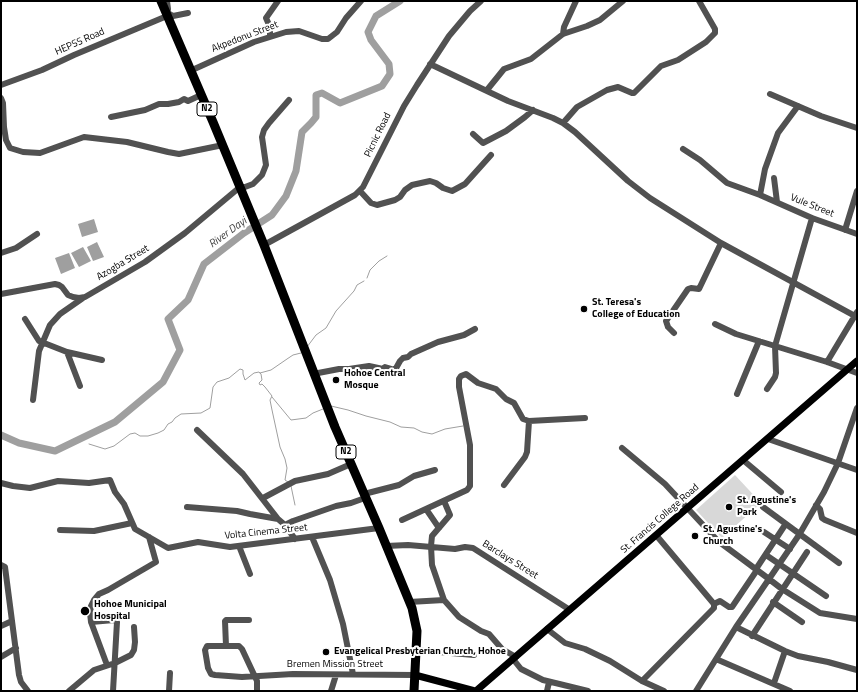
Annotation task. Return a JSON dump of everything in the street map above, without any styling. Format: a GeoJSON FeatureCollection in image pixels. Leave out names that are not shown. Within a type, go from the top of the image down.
{"type":"FeatureCollection","features":[{"type":"Feature","properties":{"kind":"highway","name":"N2"},"geometry":{"type":"LineString","coordinates":[[160,1],[168,14],[190,71],[223,145],[259,232],[313,374],[409,602],[416,623],[414,691]]}},
{"type":"Feature","properties":{"kind":"main road","name":"St. Francis College Road"},"geometry":{"type":"LineString","coordinates":[[476,691],[857,361]]}},
{"type":"Feature","properties":{"kind":"main road"},"geometry":{"type":"LineString","coordinates":[[415,675],[476,691]]}},
{"type":"Feature","properties":{"kind":"street"},"geometry":{"type":"LineString","coordinates":[[167,1],[168,14],[173,16],[188,13]]}},
{"type":"Feature","properties":{"kind":"street"},"geometry":{"type":"LineString","coordinates":[[270,36],[270,27],[266,18],[278,1]]}},
{"type":"Feature","properties":{"kind":"street","name":"Akpedonu Street"},"geometry":{"type":"LineString","coordinates":[[190,71],[254,42],[286,32],[299,31],[322,39],[328,39],[337,32],[346,18],[361,1]]}},
{"type":"Feature","properties":{"kind":"street","name":"Picnic Road"},"geometry":{"type":"LineString","coordinates":[[264,245],[364,188],[404,106],[430,64],[448,36],[481,1]]}},
{"type":"Feature","properties":{"kind":"street"},"geometry":{"type":"LineString","coordinates":[[563,34],[564,27],[576,1]]}},
{"type":"Feature","properties":{"kind":"street"},"geometry":{"type":"LineString","coordinates":[[487,90],[504,69],[531,59],[563,34],[600,20],[623,1]]}},
{"type":"Feature","properties":{"kind":"street"},"geometry":{"type":"LineString","coordinates":[[562,123],[577,108],[614,87],[634,93],[661,66],[678,60],[706,42],[714,33],[715,29],[699,1]]}},
{"type":"Feature","properties":{"kind":"street","name":"HEPSS Road"},"geometry":{"type":"LineString","coordinates":[[1,85],[42,70],[168,14]]}},
{"type":"Feature","properties":{"kind":"street"},"geometry":{"type":"LineString","coordinates":[[430,64],[562,123],[575,132],[633,185],[650,198],[721,243],[856,315],[827,362]]}},
{"type":"Feature","properties":{"kind":"street"},"geometry":{"type":"LineString","coordinates":[[770,94],[821,116],[857,128]]}},
{"type":"Feature","properties":{"kind":"street"},"geometry":{"type":"LineString","coordinates":[[111,118],[145,110],[159,104],[179,102],[184,99],[188,101],[201,95]]}},
{"type":"Feature","properties":{"kind":"street"},"geometry":{"type":"LineString","coordinates":[[1,98],[3,103],[6,140],[10,148],[23,152],[40,153],[84,137],[127,142],[179,154],[223,145]]}},
{"type":"Feature","properties":{"kind":"street","name":"Azogba Street"},"geometry":{"type":"LineString","coordinates":[[33,400],[38,360],[50,325],[54,319],[85,297],[156,255],[185,234],[240,187],[253,184],[262,175],[266,165],[262,137],[267,127],[289,100]]}},
{"type":"Feature","properties":{"kind":"street"},"geometry":{"type":"LineString","coordinates":[[760,195],[765,169],[778,133],[798,106]]}},
{"type":"Feature","properties":{"kind":"street"},"geometry":{"type":"LineString","coordinates":[[473,134],[483,143],[506,131],[533,110]]}},
{"type":"Feature","properties":{"kind":"street","name":"Vule Street"},"geometry":{"type":"LineString","coordinates":[[683,148],[727,183],[760,195],[812,218],[857,234]]}},
{"type":"Feature","properties":{"kind":"street"},"geometry":{"type":"LineString","coordinates":[[360,191],[371,203],[377,205],[395,200],[412,185],[430,181],[452,191],[466,184],[491,154]]}},
{"type":"Feature","properties":{"kind":"street"},"geometry":{"type":"LineString","coordinates":[[774,178],[777,202]]}},
{"type":"Feature","properties":{"kind":"street"},"geometry":{"type":"LineString","coordinates":[[844,230],[857,191]]}},
{"type":"Feature","properties":{"kind":"street"},"geometry":{"type":"LineString","coordinates":[[767,389],[775,377],[775,346],[812,218]]}},
{"type":"Feature","properties":{"kind":"street"},"geometry":{"type":"LineString","coordinates":[[1,253],[16,248],[37,234]]}},
{"type":"Feature","properties":{"kind":"street"},"geometry":{"type":"LineString","coordinates":[[674,333],[668,327],[666,321],[688,289],[699,289],[721,243]]}},
{"type":"Feature","properties":{"kind":"street"},"geometry":{"type":"LineString","coordinates":[[1,294],[55,284],[62,287],[68,295],[79,298],[85,297]]}},
{"type":"Feature","properties":{"kind":"street"},"geometry":{"type":"LineString","coordinates":[[25,320],[37,340],[67,352],[102,360]]}},
{"type":"Feature","properties":{"kind":"street"},"geometry":{"type":"LineString","coordinates":[[715,324],[736,334],[827,362],[857,373]]}},
{"type":"Feature","properties":{"kind":"street"},"geometry":{"type":"LineString","coordinates":[[313,374],[339,369],[369,366],[383,370],[385,367],[395,370],[400,360],[403,358],[438,342],[464,335],[475,329]]}},
{"type":"Feature","properties":{"kind":"street"},"geometry":{"type":"LineString","coordinates":[[737,394],[759,341]]}},
{"type":"Feature","properties":{"kind":"street"},"geometry":{"type":"LineString","coordinates":[[67,352],[80,386]]}},
{"type":"Feature","properties":{"kind":"street"},"geometry":{"type":"LineString","coordinates":[[402,520],[467,490],[470,486],[470,445],[459,387],[459,379],[461,376],[466,374],[478,383],[496,389],[506,399],[514,403],[521,418],[529,421],[585,418]]}},
{"type":"Feature","properties":{"kind":"street"},"geometry":{"type":"LineString","coordinates":[[696,691],[736,628],[799,535],[838,463],[857,408]]}},
{"type":"Feature","properties":{"kind":"street"},"geometry":{"type":"LineString","coordinates":[[504,485],[525,457],[527,452],[529,421]]}},
{"type":"Feature","properties":{"kind":"street"},"geometry":{"type":"LineString","coordinates":[[197,430],[243,474],[295,539]]}},
{"type":"Feature","properties":{"kind":"street"},"geometry":{"type":"LineString","coordinates":[[768,439],[857,470]]}},
{"type":"Feature","properties":{"kind":"street"},"geometry":{"type":"LineString","coordinates":[[622,448],[665,484],[687,509],[718,540],[782,589],[820,613],[857,619]]}},
{"type":"Feature","properties":{"kind":"street"},"geometry":{"type":"LineString","coordinates":[[743,460],[781,492]]}},
{"type":"Feature","properties":{"kind":"street"},"geometry":{"type":"LineString","coordinates":[[263,498],[295,481],[328,474],[351,464]]}},
{"type":"Feature","properties":{"kind":"street"},"geometry":{"type":"LineString","coordinates":[[285,525],[336,506],[351,503],[365,496],[399,485],[414,476],[435,470]]}},
{"type":"Feature","properties":{"kind":"street"},"geometry":{"type":"LineString","coordinates":[[1,483],[30,488],[58,481],[89,484],[110,480],[115,492],[124,504],[132,524],[94,531],[60,530]]}},
{"type":"Feature","properties":{"kind":"street"},"geometry":{"type":"LineString","coordinates":[[444,501],[450,515],[432,536],[431,546],[432,565],[444,600],[459,617],[481,631],[489,634],[502,649],[511,653],[525,671],[549,682],[588,691]]}},
{"type":"Feature","properties":{"kind":"street"},"geometry":{"type":"LineString","coordinates":[[816,505],[820,509],[822,518],[825,520],[857,532]]}},
{"type":"Feature","properties":{"kind":"street"},"geometry":{"type":"LineString","coordinates":[[187,507],[237,511],[278,518]]}},
{"type":"Feature","properties":{"kind":"street"},"geometry":{"type":"LineString","coordinates":[[763,507],[839,563]]}},
{"type":"Feature","properties":{"kind":"street"},"geometry":{"type":"LineString","coordinates":[[426,509],[439,528]]}},
{"type":"Feature","properties":{"kind":"street","name":"Volta Cinema Street"},"geometry":{"type":"LineString","coordinates":[[132,524],[137,530],[168,548],[198,542],[223,547],[239,546],[379,528]]}},
{"type":"Feature","properties":{"kind":"street"},"geometry":{"type":"LineString","coordinates":[[642,681],[714,608],[714,604],[720,601],[728,607],[732,607],[786,525]]}},
{"type":"Feature","properties":{"kind":"street"},"geometry":{"type":"LineString","coordinates":[[764,532],[790,549]]}},
{"type":"Feature","properties":{"kind":"street"},"geometry":{"type":"LineString","coordinates":[[656,535],[714,604]]}},
{"type":"Feature","properties":{"kind":"street"},"geometry":{"type":"LineString","coordinates":[[107,666],[91,622],[91,606],[96,596],[156,562],[149,537]]}},
{"type":"Feature","properties":{"kind":"street"},"geometry":{"type":"LineString","coordinates":[[312,537],[330,580],[345,629],[353,674]]}},
{"type":"Feature","properties":{"kind":"street","name":"Barclays Street"},"geometry":{"type":"LineString","coordinates":[[386,546],[404,545],[455,549],[469,547],[473,548],[570,610]]}},
{"type":"Feature","properties":{"kind":"street"},"geometry":{"type":"LineString","coordinates":[[239,546],[250,574]]}},
{"type":"Feature","properties":{"kind":"street"},"geometry":{"type":"LineString","coordinates":[[752,636],[807,552]]}},
{"type":"Feature","properties":{"kind":"street"},"geometry":{"type":"LineString","coordinates":[[766,555],[826,596]]}},
{"type":"Feature","properties":{"kind":"street"},"geometry":{"type":"LineString","coordinates":[[1,565],[4,567],[20,679],[28,691]]}},
{"type":"Feature","properties":{"kind":"street"},"geometry":{"type":"LineString","coordinates":[[1,600],[9,599]]}},
{"type":"Feature","properties":{"kind":"street"},"geometry":{"type":"LineString","coordinates":[[409,602],[444,600]]}},
{"type":"Feature","properties":{"kind":"street"},"geometry":{"type":"LineString","coordinates":[[774,602],[802,622]]}},
{"type":"Feature","properties":{"kind":"street"},"geometry":{"type":"LineString","coordinates":[[91,622],[114,620],[117,622],[113,691]]}},
{"type":"Feature","properties":{"kind":"street"},"geometry":{"type":"LineString","coordinates":[[249,620],[225,621],[226,646],[239,646],[242,649],[255,676],[258,687],[257,691]]}},
{"type":"Feature","properties":{"kind":"street"},"geometry":{"type":"LineString","coordinates":[[1,626],[12,622]]}},
{"type":"Feature","properties":{"kind":"street"},"geometry":{"type":"LineString","coordinates":[[68,691],[90,672],[115,663],[131,655],[134,650],[135,642],[134,627]]}},
{"type":"Feature","properties":{"kind":"street"},"geometry":{"type":"LineString","coordinates":[[736,628],[798,656],[857,670]]}},
{"type":"Feature","properties":{"kind":"street"},"geometry":{"type":"LineString","coordinates":[[547,629],[565,643],[585,649],[610,661],[642,681],[664,691]]}},
{"type":"Feature","properties":{"kind":"street","name":"Bremen Mission Street"},"geometry":{"type":"LineString","coordinates":[[226,646],[207,646],[205,650],[208,668],[211,674],[215,676],[293,674],[415,675]]}},
{"type":"Feature","properties":{"kind":"street"},"geometry":{"type":"LineString","coordinates":[[1,657],[16,648]]}},
{"type":"Feature","properties":{"kind":"street"},"geometry":{"type":"LineString","coordinates":[[416,650],[474,655]]}},
{"type":"Feature","properties":{"kind":"street"},"geometry":{"type":"LineString","coordinates":[[774,683],[785,651]]}},
{"type":"Feature","properties":{"kind":"street"},"geometry":{"type":"LineString","coordinates":[[716,659],[790,691]]}},
{"type":"Feature","properties":{"kind":"street"},"geometry":{"type":"LineString","coordinates":[[169,691],[170,673]]}},
{"type":"Feature","properties":{"kind":"street"},"geometry":{"type":"LineString","coordinates":[[331,691],[336,675]]}},
{"type":"Feature","properties":{"kind":"street"},"geometry":{"type":"LineString","coordinates":[[547,691],[549,682]]}},
{"type":"Feature","properties":{"kind":"shaded area"},"geometry":{"type":"Polygon","coordinates":[[[94,219],[98,232],[82,237],[78,224],[94,219]]]}},
{"type":"Feature","properties":{"kind":"shaded area"},"geometry":{"type":"Polygon","coordinates":[[[97,242],[104,257],[93,261],[87,247],[97,242]]]}},
{"type":"Feature","properties":{"kind":"shaded area"},"geometry":{"type":"Polygon","coordinates":[[[83,247],[91,261],[79,267],[71,253],[83,247]]]}},
{"type":"Feature","properties":{"kind":"shaded area"},"geometry":{"type":"Polygon","coordinates":[[[69,253],[75,268],[61,274],[55,258],[69,253]]]}},
{"type":"Feature","properties":{"kind":"shaded area","name":"St. Agustine's Park"},"geometry":{"type":"Polygon","coordinates":[[[735,475],[761,503],[722,538],[696,510],[735,475]]]}},
{"type":"Feature","properties":{"kind":"waterway","name":"River Dayi"},"geometry":{"type":"LineString","coordinates":[[1,435],[19,443],[55,451],[115,422],[163,382],[180,350],[168,319],[188,300],[204,264],[244,233],[272,215],[286,196],[296,171],[302,132],[316,117],[316,95],[322,93],[340,103],[382,86],[390,74],[389,64],[371,40],[368,32],[376,16],[400,1]]}},
{"type":"Feature","properties":{"kind":"waterway"},"geometry":{"type":"LineString","coordinates":[[367,278],[370,270],[379,261],[387,256]]}},
{"type":"Feature","properties":{"kind":"waterway"},"geometry":{"type":"LineString","coordinates":[[307,347],[316,335],[326,328],[336,311],[354,291],[357,285],[364,281]]}},
{"type":"Feature","properties":{"kind":"waterway"},"geometry":{"type":"LineString","coordinates":[[260,373],[271,370],[293,355],[301,353]]}},
{"type":"Feature","properties":{"kind":"waterway"},"geometry":{"type":"LineString","coordinates":[[89,444],[105,449],[114,446],[130,434],[135,433],[140,436],[148,436],[158,433],[164,430],[168,424],[181,414],[201,413],[210,408],[213,387],[217,382],[229,378],[240,369],[243,370],[245,380],[254,373],[259,372],[262,380],[259,383],[260,385],[262,384],[272,396],[270,400],[280,447],[287,468],[285,480],[288,482]]}},
{"type":"Feature","properties":{"kind":"waterway"},"geometry":{"type":"LineString","coordinates":[[272,397],[291,420],[306,418],[323,409]]}},
{"type":"Feature","properties":{"kind":"waterway"},"geometry":{"type":"LineString","coordinates":[[331,406],[390,422],[401,427],[414,428],[422,432],[432,434],[445,429],[463,426]]}},
{"type":"Feature","properties":{"kind":"waterway"},"geometry":{"type":"LineString","coordinates":[[291,486],[295,505]]}},
{"type":"Feature","properties":{"kind":"place","name":"St. Teresa's College of Education"},"geometry":{"type":"Point","coordinates":[584,309]}},
{"type":"Feature","properties":{"kind":"place","name":"Hohoe Central Mosque"},"geometry":{"type":"Point","coordinates":[336,380]}},
{"type":"Feature","properties":{"kind":"place","name":"St. Agustine's Park"},"geometry":{"type":"Point","coordinates":[729,507]}},
{"type":"Feature","properties":{"kind":"place","name":"St. Agustine's Church"},"geometry":{"type":"Point","coordinates":[695,536]}},
{"type":"Feature","properties":{"kind":"place","name":"Hohoe Municipal Hospital"},"geometry":{"type":"Point","coordinates":[85,611]}},
{"type":"Feature","properties":{"kind":"place","name":"Evangelical Presbyterian Church, Hohoe"},"geometry":{"type":"Point","coordinates":[326,652]}}]}
